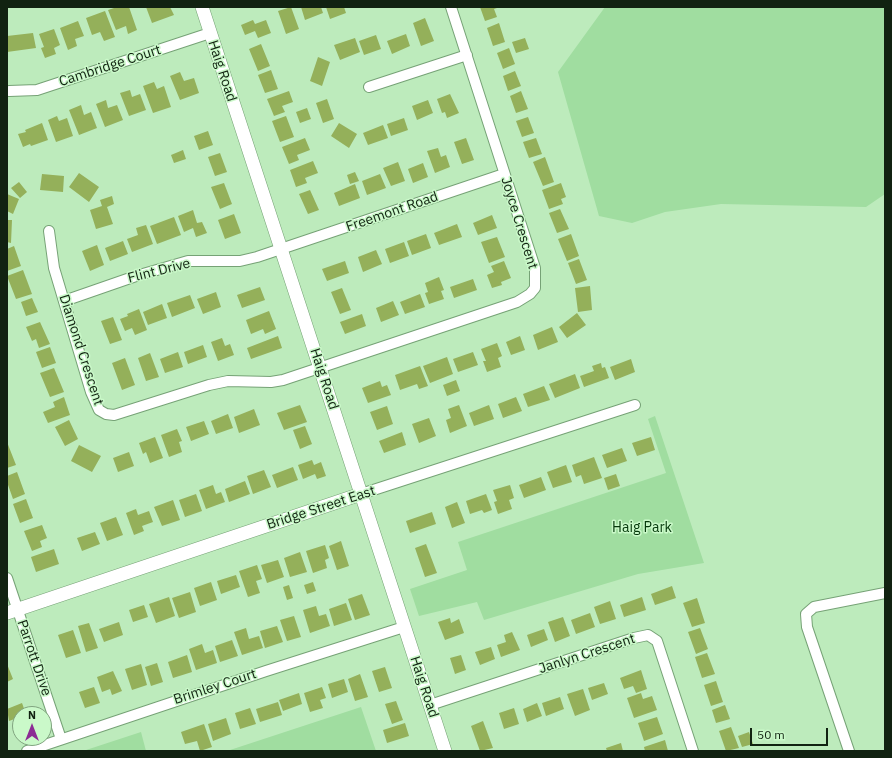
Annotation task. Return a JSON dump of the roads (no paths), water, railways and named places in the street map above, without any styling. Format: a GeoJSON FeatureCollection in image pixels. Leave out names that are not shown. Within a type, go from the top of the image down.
{"type":"FeatureCollection","features":[{"type":"Feature","properties":{"kind":"street","name":"Haig Road"},"geometry":{"type":"LineString","coordinates":[[202,7],[280,250],[362,494],[445,751]]}},
{"type":"Feature","properties":{"kind":"street","name":"Joyce Crescent"},"geometry":{"type":"LineString","coordinates":[[320,368],[517,302],[530,294],[534,288],[535,268],[451,7]]}},
{"type":"Feature","properties":{"kind":"street","name":"Cambridge Court"},"geometry":{"type":"LineString","coordinates":[[9,91],[38,90],[210,33]]}},
{"type":"Feature","properties":{"kind":"street"},"geometry":{"type":"LineString","coordinates":[[369,87],[466,54]]}},
{"type":"Feature","properties":{"kind":"street","name":"Freemont Road"},"geometry":{"type":"LineString","coordinates":[[280,250],[504,174]]}},
{"type":"Feature","properties":{"kind":"street","name":"Diamond Crescent"},"geometry":{"type":"LineString","coordinates":[[49,231],[54,268],[92,392],[99,410],[106,414],[114,415],[209,385],[228,381],[271,382],[283,380],[320,368]]}},
{"type":"Feature","properties":{"kind":"street","name":"Flint Drive"},"geometry":{"type":"LineString","coordinates":[[64,301],[136,276],[188,261],[240,261],[280,250]]}},
{"type":"Feature","properties":{"kind":"street","name":"Bridge Street East"},"geometry":{"type":"LineString","coordinates":[[12,611],[362,494],[635,405]]}},
{"type":"Feature","properties":{"kind":"street","name":"Parrott Drive"},"geometry":{"type":"LineString","coordinates":[[7,578],[12,611],[61,739]]}},
{"type":"Feature","properties":{"kind":"street"},"geometry":{"type":"LineString","coordinates":[[849,751],[807,627],[806,614],[814,607],[885,593]]}},
{"type":"Feature","properties":{"kind":"street","name":"Brimley Court"},"geometry":{"type":"LineString","coordinates":[[27,751],[404,627]]}},
{"type":"Feature","properties":{"kind":"street","name":"Janlyn Crescent"},"geometry":{"type":"LineString","coordinates":[[430,705],[634,638],[648,635],[657,641],[693,751]]}},
{"type":"Feature","properties":{"kind":"park label","name":"Haig Park"},"geometry":{"type":"Point","coordinates":[642,528]}}]}
